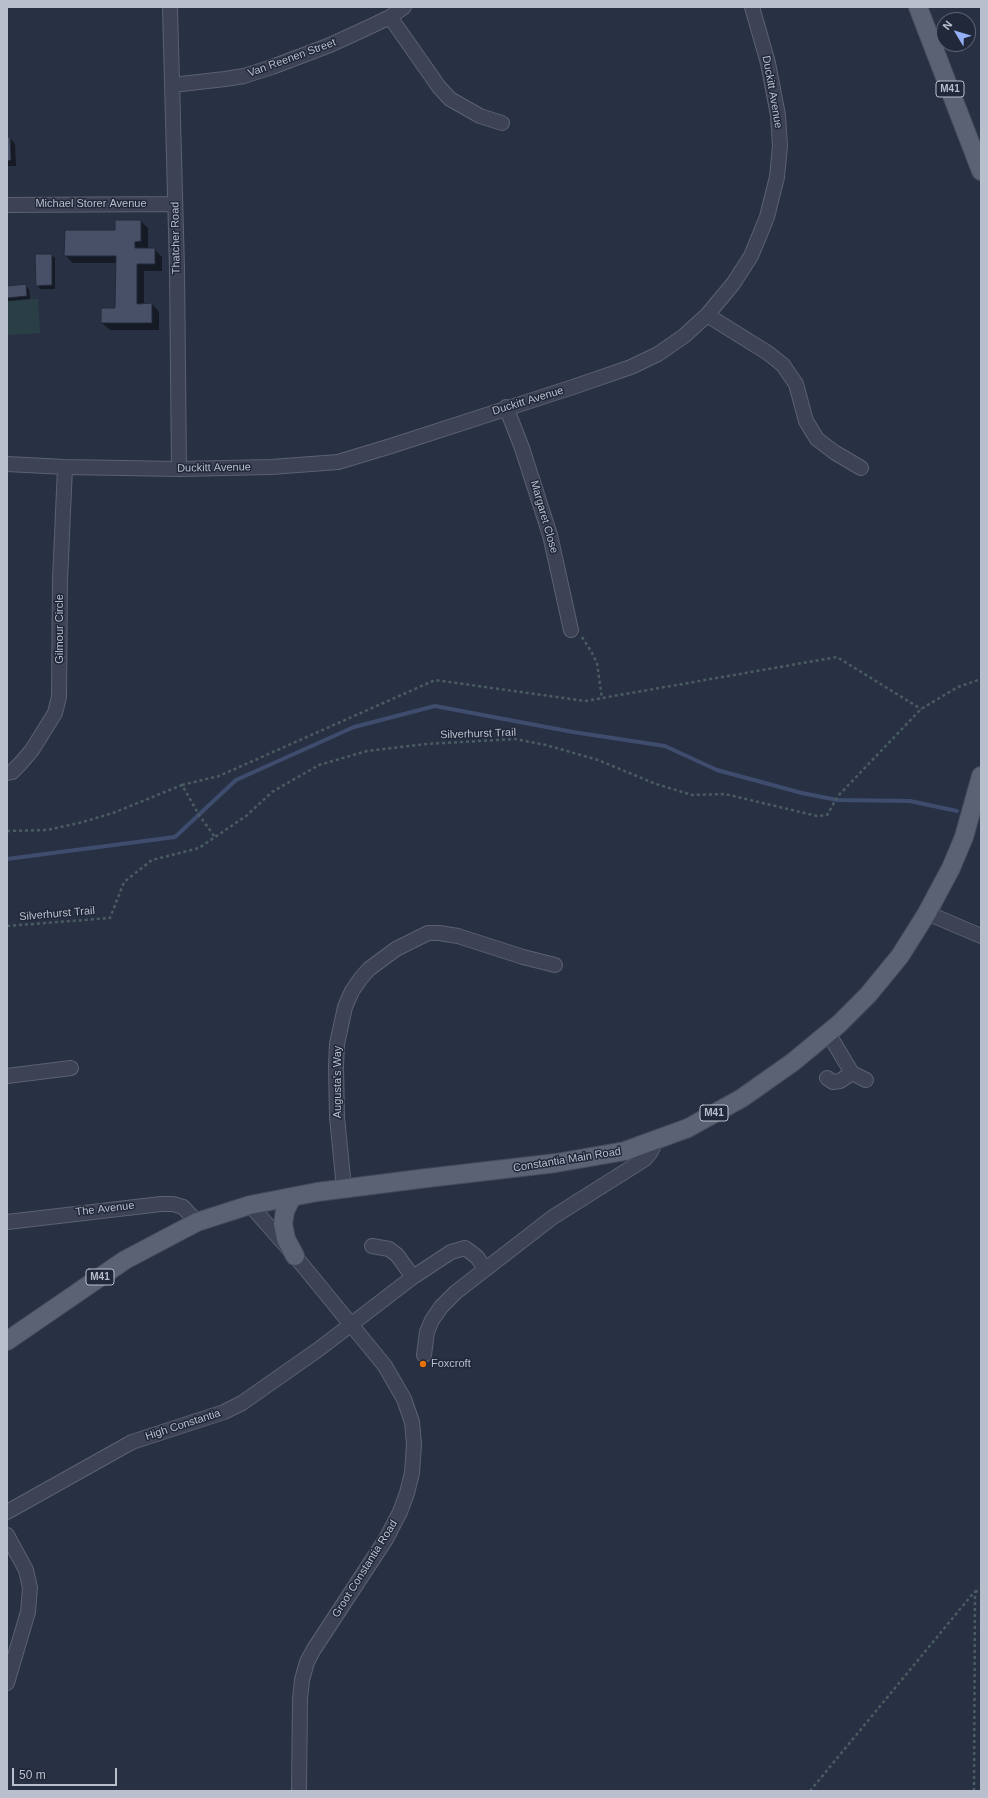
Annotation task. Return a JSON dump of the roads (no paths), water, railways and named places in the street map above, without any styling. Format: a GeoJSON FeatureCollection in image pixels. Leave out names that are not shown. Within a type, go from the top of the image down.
{"type":"FeatureCollection","features":[{"type":"Feature","properties":{"kind":"main road","name":"M41"},"geometry":{"type":"LineString","coordinates":[[918,7],[981,171]]}},
{"type":"Feature","properties":{"kind":"main road","name":"Constantia Main Road"},"geometry":{"type":"LineString","coordinates":[[7,1341],[125,1260],[197,1222],[250,1205],[344,1188],[556,1163],[625,1151],[688,1128],[742,1098],[793,1062],[828,1033],[868,995],[900,956],[928,913],[951,868],[964,837],[981,776]]}},
{"type":"Feature","properties":{"kind":"main road"},"geometry":{"type":"LineString","coordinates":[[292,1197],[285,1211],[283,1224],[286,1239],[295,1256]]}},
{"type":"Feature","properties":{"kind":"street","name":"Thatcher Road"},"geometry":{"type":"LineString","coordinates":[[170,7],[179,469]]}},
{"type":"Feature","properties":{"kind":"street","name":"Van Reenen Street"},"geometry":{"type":"LineString","coordinates":[[172,85],[225,80],[258,72],[330,45],[390,17],[404,7]]}},
{"type":"Feature","properties":{"kind":"street","name":"Duckitt Avenue"},"geometry":{"type":"LineString","coordinates":[[7,464],[65,467],[179,469],[271,467],[338,462],[631,367],[658,354],[684,336],[707,315],[733,284],[751,256],[767,217],[777,177],[780,146],[778,115],[768,63],[752,7]]}},
{"type":"Feature","properties":{"kind":"street"},"geometry":{"type":"LineString","coordinates":[[390,17],[439,87],[450,99],[480,116],[502,123]]}},
{"type":"Feature","properties":{"kind":"street","name":"Michael Storer Avenue"},"geometry":{"type":"LineString","coordinates":[[7,205],[175,204]]}},
{"type":"Feature","properties":{"kind":"street"},"geometry":{"type":"LineString","coordinates":[[707,315],[768,353],[783,365],[796,384],[806,421],[817,439],[834,452],[861,468]]}},
{"type":"Feature","properties":{"kind":"street","name":"Margaret Close"},"geometry":{"type":"LineString","coordinates":[[506,408],[522,448],[550,535],[571,630]]}},
{"type":"Feature","properties":{"kind":"street","name":"Gilmour Circle"},"geometry":{"type":"LineString","coordinates":[[7,773],[12,772],[32,750],[55,713],[59,697],[60,580],[65,467]]}},
{"type":"Feature","properties":{"kind":"street"},"geometry":{"type":"LineString","coordinates":[[928,913],[981,936]]}},
{"type":"Feature","properties":{"kind":"street","name":"Augusta's Way"},"geometry":{"type":"LineString","coordinates":[[344,1188],[337,1117],[337,1044],[345,1007],[352,990],[365,974],[396,950],[428,933],[458,936],[523,957],[555,965]]}},
{"type":"Feature","properties":{"kind":"street"},"geometry":{"type":"LineString","coordinates":[[828,1033],[852,1073],[866,1080]]}},
{"type":"Feature","properties":{"kind":"street"},"geometry":{"type":"LineString","coordinates":[[7,1076],[70,1068]]}},
{"type":"Feature","properties":{"kind":"street"},"geometry":{"type":"LineString","coordinates":[[827,1078],[833,1082],[840,1082],[852,1073]]}},
{"type":"Feature","properties":{"kind":"street"},"geometry":{"type":"LineString","coordinates":[[424,1355],[427,1332],[432,1320],[441,1307],[456,1292],[553,1217],[645,1159],[650,1153],[657,1139]]}},
{"type":"Feature","properties":{"kind":"street","name":"The Avenue"},"geometry":{"type":"LineString","coordinates":[[7,1222],[161,1204],[173,1204],[183,1208],[197,1222]]}},
{"type":"Feature","properties":{"kind":"street","name":"Groot Constantia Road"},"geometry":{"type":"LineString","coordinates":[[250,1205],[295,1256],[385,1366],[404,1399],[412,1422],[414,1444],[412,1473],[400,1512],[386,1539],[307,1662],[302,1680],[300,1699],[299,1791]]}},
{"type":"Feature","properties":{"kind":"street"},"geometry":{"type":"LineString","coordinates":[[372,1246],[389,1249],[397,1255],[413,1277]]}},
{"type":"Feature","properties":{"kind":"street","name":"High Constantia"},"geometry":{"type":"LineString","coordinates":[[7,1512],[132,1442],[224,1412],[242,1403],[320,1349],[350,1324],[413,1277],[451,1252],[459,1248],[465,1248],[471,1251],[485,1269]]}},
{"type":"Feature","properties":{"kind":"street"},"geometry":{"type":"LineString","coordinates":[[7,1535],[26,1570],[30,1588],[26,1619],[7,1684]]}},
{"type":"Feature","properties":{"kind":"waterway"},"geometry":{"type":"LineString","coordinates":[[7,859],[175,837],[236,780],[354,727],[435,706],[573,732],[665,746],[717,770],[802,793],[837,800],[910,801],[957,811]]}},
{"type":"Feature","properties":{"kind":"place","name":"Foxcroft"},"geometry":{"type":"Point","coordinates":[423,1364]}}]}
